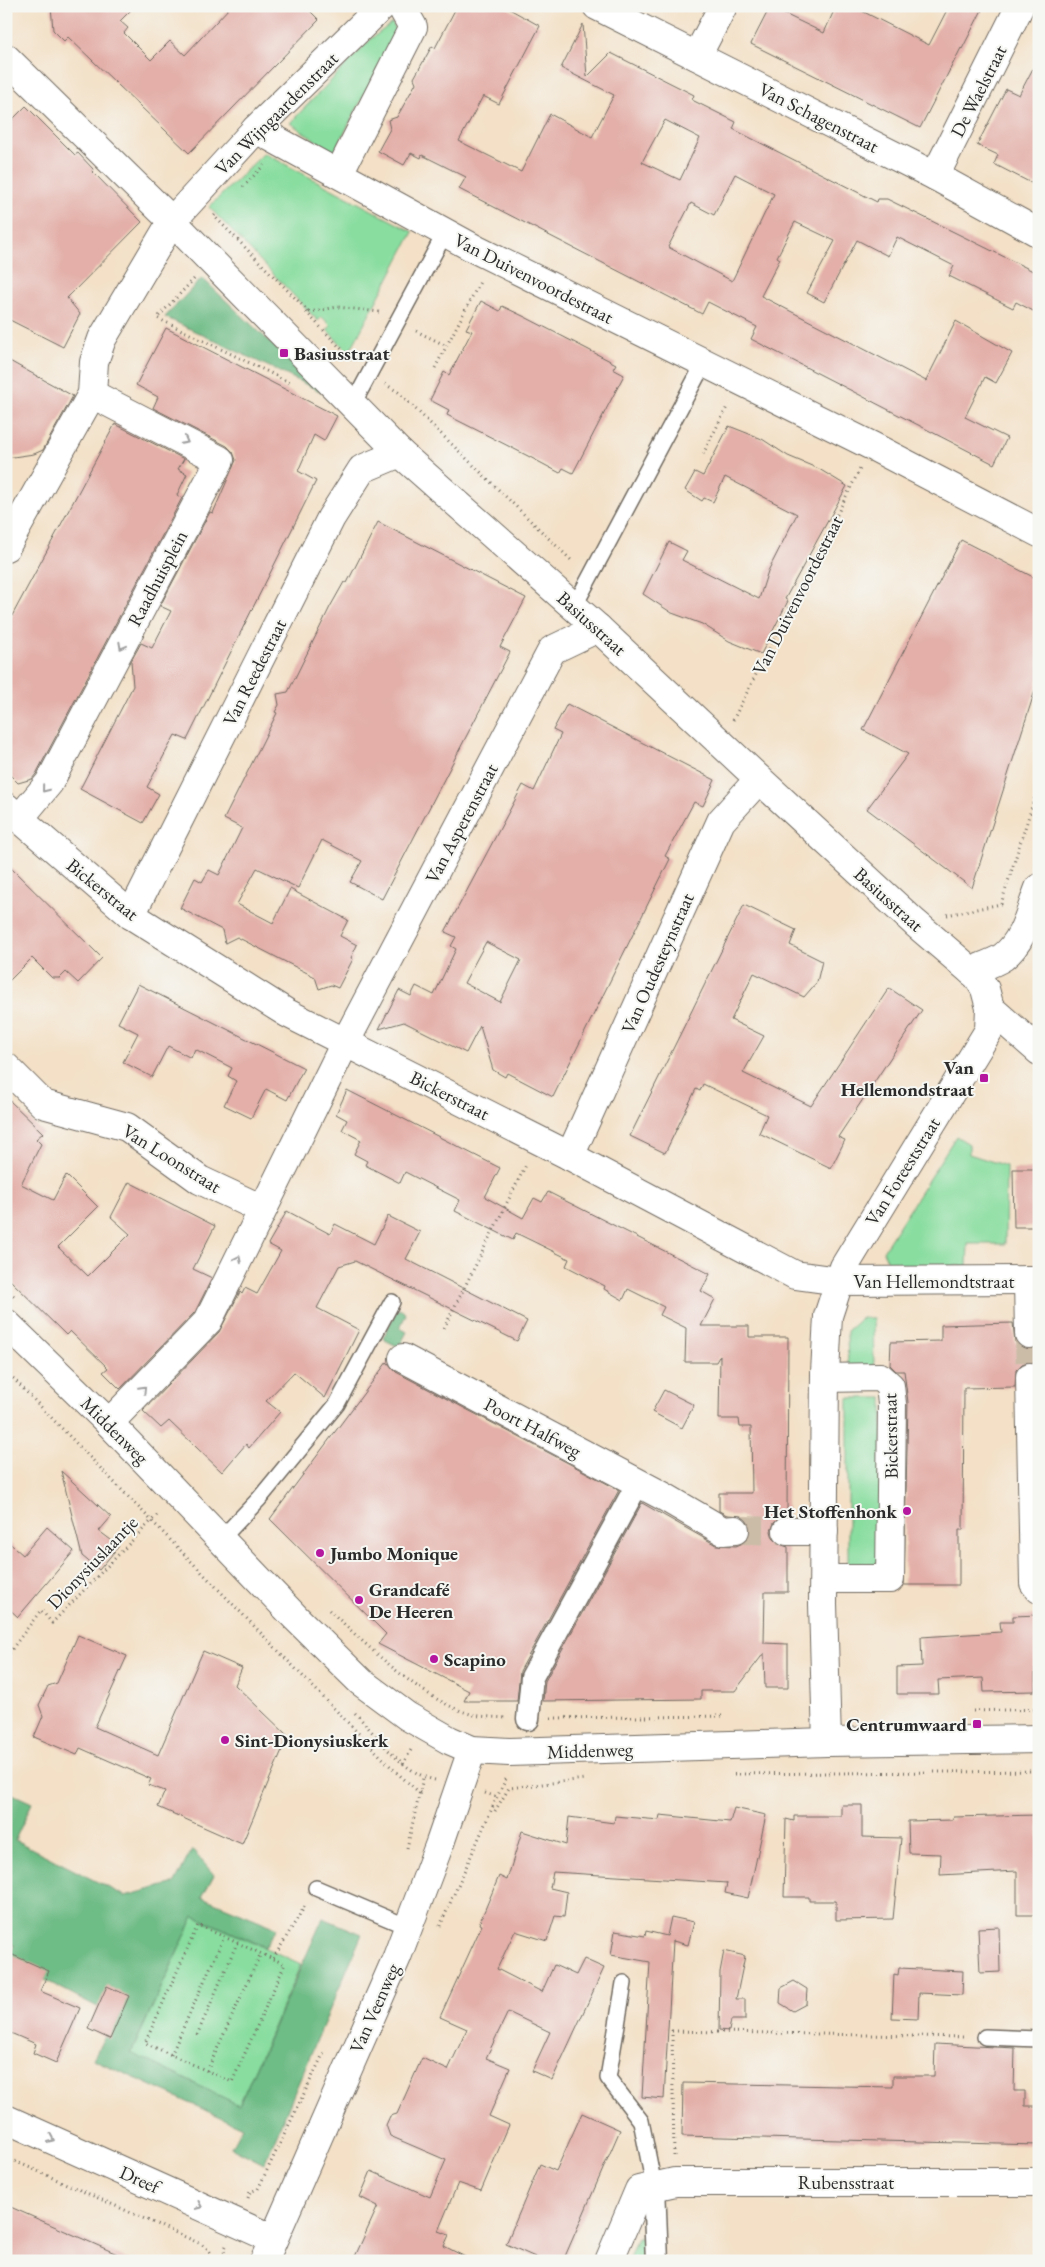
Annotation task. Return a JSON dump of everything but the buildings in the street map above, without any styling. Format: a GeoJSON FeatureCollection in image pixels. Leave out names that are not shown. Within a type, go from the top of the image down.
{"type":"FeatureCollection","features":[{"type":"Feature","properties":{"kind":"street"},"geometry":{"type":"LineString","coordinates":[[339,173],[413,27],[401,6]]}},
{"type":"Feature","properties":{"kind":"street","name":"Van Schagenstraat"},"geometry":{"type":"LineString","coordinates":[[597,6],[935,176],[1039,233]]}},
{"type":"Feature","properties":{"kind":"street"},"geometry":{"type":"LineString","coordinates":[[697,56],[723,6]]}},
{"type":"Feature","properties":{"kind":"street","name":"De Waelstraat"},"geometry":{"type":"LineString","coordinates":[[935,176],[1020,6]]}},
{"type":"Feature","properties":{"kind":"street","name":"Van Wijngaardenstraat"},"geometry":{"type":"LineString","coordinates":[[172,221],[256,129],[371,10]]}},
{"type":"Feature","properties":{"kind":"street","name":"Basiusstraat"},"geometry":{"type":"LineString","coordinates":[[10,69],[172,221],[400,453],[598,628],[759,779],[971,971]]}},
{"type":"Feature","properties":{"kind":"street","name":"Van Duivenvoordestraat"},"geometry":{"type":"LineString","coordinates":[[256,129],[445,232],[872,446],[1039,533]]}},
{"type":"Feature","properties":{"kind":"street"},"geometry":{"type":"LineString","coordinates":[[6,547],[92,394],[94,362],[102,339],[172,221]]}},
{"type":"Feature","properties":{"kind":"street","name":"Raadhuisplein"},"geometry":{"type":"LineString","coordinates":[[13,813],[49,783],[220,460],[142,418],[92,394]]}},
{"type":"Feature","properties":{"kind":"street","name":"Van Reedestraat"},"geometry":{"type":"LineString","coordinates":[[131,914],[331,518],[362,468],[400,453]]}},
{"type":"Feature","properties":{"kind":"street","name":"Van Asperenstraat"},"geometry":{"type":"LineString","coordinates":[[346,1041],[552,650],[598,628]]}},
{"type":"Feature","properties":{"kind":"street","name":"Van Oudesteynstraat"},"geometry":{"type":"LineString","coordinates":[[570,1156],[720,822],[759,779]]}},
{"type":"Feature","properties":{"kind":"street","name":"Bickerstraat"},"geometry":{"type":"LineString","coordinates":[[13,813],[131,914],[287,1013],[346,1041],[570,1156],[795,1275],[839,1281]]}},
{"type":"Feature","properties":{"kind":"street"},"geometry":{"type":"LineString","coordinates":[[971,971],[1002,958],[1013,948],[1021,936],[1039,888]]}},
{"type":"Feature","properties":{"kind":"street","name":"Van Foreeststraat"},"geometry":{"type":"LineString","coordinates":[[839,1281],[844,1267],[865,1231],[989,1030],[990,1008],[985,989],[971,971]]}},
{"type":"Feature","properties":{"kind":"street","name":"Van Foreeststraat"},"geometry":{"type":"LineString","coordinates":[[990,1008],[1039,1051]]}},
{"type":"Feature","properties":{"kind":"street"},"geometry":{"type":"LineString","coordinates":[[109,1424],[208,1320],[346,1041]]}},
{"type":"Feature","properties":{"kind":"street","name":"Van Loonstraat"},"geometry":{"type":"LineString","coordinates":[[6,1067],[43,1104],[127,1127],[200,1180],[262,1210]]}},
{"type":"Feature","properties":{"kind":"street","name":"Van Hellemondtstraat"},"geometry":{"type":"LineString","coordinates":[[839,1281],[1033,1280],[1029,1334]]}},
{"type":"Feature","properties":{"kind":"street"},"geometry":{"type":"LineString","coordinates":[[827,1742],[824,1579],[825,1378],[828,1316],[839,1281]]}},
{"type":"Feature","properties":{"kind":"street","name":"Middenweg"},"geometry":{"type":"LineString","coordinates":[[6,1323],[109,1424],[221,1538],[296,1618],[361,1682],[408,1716],[449,1740],[472,1750],[509,1752],[827,1742],[1039,1739]]}},
{"type":"Feature","properties":{"kind":"street","name":"Poort Halfweg"},"geometry":{"type":"LineString","coordinates":[[403,1358],[663,1496],[723,1531],[735,1530]]}},
{"type":"Feature","properties":{"kind":"street","name":"Bickerstraat"},"geometry":{"type":"LineString","coordinates":[[824,1579],[890,1579],[892,1404],[890,1386],[888,1382],[880,1377],[825,1378]]}},
{"type":"Feature","properties":{"kind":"street"},"geometry":{"type":"LineString","coordinates":[[1030,1377],[1034,1583],[1039,1589]]}},
{"type":"Feature","properties":{"kind":"street"},"geometry":{"type":"LineString","coordinates":[[521,1719],[532,1677],[638,1483]]}},
{"type":"Feature","properties":{"kind":"street"},"geometry":{"type":"LineString","coordinates":[[785,1535],[824,1535]]}},
{"type":"Feature","properties":{"kind":"street","name":"Van Veenweg"},"geometry":{"type":"LineString","coordinates":[[268,2250],[408,1927],[472,1750]]}},
{"type":"Feature","properties":{"kind":"street","name":"Dreef"},"geometry":{"type":"LineString","coordinates":[[6,2119],[234,2222],[268,2250]]}},
{"type":"Feature","properties":{"kind":"street","name":"Rubensstraat"},"geometry":{"type":"LineString","coordinates":[[664,2184],[1039,2182]]}},
{"type":"Feature","properties":{"kind":"street"},"geometry":{"type":"LineString","coordinates":[[609,2261],[639,2190],[664,2184],[657,2261]]}},
{"type":"Feature","properties":{"kind":"lane","name":"Van Duivenvoordestraat"},"geometry":{"type":"LineString","coordinates":[[352,404],[445,232]]}},
{"type":"Feature","properties":{"kind":"lane"},"geometry":{"type":"LineString","coordinates":[[574,607],[704,362]]}},
{"type":"Feature","properties":{"kind":"lane"},"geometry":{"type":"LineString","coordinates":[[221,1538],[259,1499],[337,1404],[392,1302]]}},
{"type":"Feature","properties":{"kind":"lane"},"geometry":{"type":"LineString","coordinates":[[316,1888],[408,1927]]}},
{"type":"Feature","properties":{"kind":"lane"},"geometry":{"type":"LineString","coordinates":[[624,1983],[608,2078],[640,2121],[664,2184]]}},
{"type":"Feature","properties":{"kind":"lane"},"geometry":{"type":"LineString","coordinates":[[985,2037],[1039,2039]]}},
{"type":"Feature","properties":{"kind":"path"},"geometry":{"type":"LineString","coordinates":[[435,368],[484,275]]}},
{"type":"Feature","properties":{"kind":"path"},"geometry":{"type":"LineString","coordinates":[[306,312],[360,369],[398,392],[572,561]]}},
{"type":"Feature","properties":{"kind":"path"},"geometry":{"type":"LineString","coordinates":[[157,318],[297,386]]}},
{"type":"Feature","properties":{"kind":"path"},"geometry":{"type":"LineString","coordinates":[[703,454],[730,402]]}},
{"type":"Feature","properties":{"kind":"path","name":"Van Duivenvoordestraat"},"geometry":{"type":"LineString","coordinates":[[722,744],[872,446]]}},
{"type":"Feature","properties":{"kind":"path"},"geometry":{"type":"LineString","coordinates":[[944,916],[1001,904],[1039,784]]}},
{"type":"Feature","properties":{"kind":"path"},"geometry":{"type":"LineString","coordinates":[[444,1328],[540,1141]]}},
{"type":"Feature","properties":{"kind":"path"},"geometry":{"type":"LineString","coordinates":[[6,1371],[396,1772],[420,1793]]}},
{"type":"Feature","properties":{"kind":"path","name":"Dionysiuslaantje"},"geometry":{"type":"LineString","coordinates":[[6,1657],[41,1610],[52,1623],[162,1510]]}},
{"type":"Feature","properties":{"kind":"path","name":"Middenweg"},"geometry":{"type":"LineString","coordinates":[[438,1699],[474,1714],[521,1719],[727,1716]]}},
{"type":"Feature","properties":{"kind":"path"},"geometry":{"type":"LineString","coordinates":[[404,1764],[423,1778],[405,1854]]}},
{"type":"Feature","properties":{"kind":"path"},"geometry":{"type":"LineString","coordinates":[[731,1774],[1039,1771]]}},
{"type":"Feature","properties":{"kind":"path","name":"Middenweg"},"geometry":{"type":"LineString","coordinates":[[496,1811],[508,1788],[588,1777],[572,1775]]}},
{"type":"Feature","properties":{"kind":"path"},"geometry":{"type":"LineString","coordinates":[[497,1797],[503,1782],[514,1777]]}},
{"type":"Feature","properties":{"kind":"path"},"geometry":{"type":"LineString","coordinates":[[273,1959],[316,1888]]}},
{"type":"Feature","properties":{"kind":"path"},"geometry":{"type":"LineString","coordinates":[[198,1925],[273,1959],[285,1964],[232,2082],[145,2043],[198,1925]]}},
{"type":"Feature","properties":{"kind":"path"},"geometry":{"type":"LineString","coordinates":[[171,2055],[224,1937]]}},
{"type":"Feature","properties":{"kind":"path"},"geometry":{"type":"LineString","coordinates":[[196,2035],[237,1943]]}},
{"type":"Feature","properties":{"kind":"path"},"geometry":{"type":"LineString","coordinates":[[207,2071],[260,1954]]}},
{"type":"Feature","properties":{"kind":"path"},"geometry":{"type":"LineString","coordinates":[[664,2184],[672,2031],[985,2037]]}},
{"type":"Feature","properties":{"kind":"path","name":"Van Veenweg"},"geometry":{"type":"LineString","coordinates":[[227,2261],[224,2250],[234,2222],[250,2192],[258,2189],[327,2044]]}},
{"type":"Feature","properties":{"kind":"path"},"geometry":{"type":"LineString","coordinates":[[6,2157],[201,2244],[209,2250],[215,2261]]}},
{"type":"Feature","properties":{"kind":"green space"},"geometry":{"type":"Polygon","coordinates":[[[392,23],[397,31],[334,153],[290,123],[372,38],[392,23]]]}},
{"type":"Feature","properties":{"kind":"green space"},"geometry":{"type":"Polygon","coordinates":[[[264,153],[413,232],[349,353],[327,330],[331,326],[322,317],[318,321],[209,207],[264,153]]]}},
{"type":"Feature","properties":{"kind":"green space"},"geometry":{"type":"Polygon","coordinates":[[[202,278],[324,393],[165,317],[202,278]]]}},
{"type":"Feature","properties":{"kind":"green space"},"geometry":{"type":"Polygon","coordinates":[[[956,1136],[969,1144],[969,1154],[1006,1166],[1005,1244],[968,1244],[967,1266],[890,1266],[883,1251],[956,1136]]]}},
{"type":"Feature","properties":{"kind":"green space"},"geometry":{"type":"Polygon","coordinates":[[[399,1309],[406,1314],[400,1328],[407,1332],[399,1347],[385,1340],[384,1336],[396,1311],[399,1309]]]}},
{"type":"Feature","properties":{"kind":"green space"},"geometry":{"type":"Polygon","coordinates":[[[862,1318],[873,1318],[874,1367],[848,1368],[847,1331],[862,1318]]]}},
{"type":"Feature","properties":{"kind":"green space"},"geometry":{"type":"Polygon","coordinates":[[[848,1398],[883,1398],[883,1572],[848,1572],[848,1398]]]}},
{"type":"Feature","properties":{"kind":"green space"},"geometry":{"type":"Polygon","coordinates":[[[6,1791],[32,1803],[15,1840],[125,1896],[175,1883],[192,1849],[214,1875],[202,1897],[277,1928],[265,1947],[194,1916],[131,2053],[239,2105],[323,1918],[362,1934],[264,2164],[231,2147],[242,2127],[93,2059],[115,2016],[8,1961],[15,1945],[6,1940],[6,1791]]]}},
{"type":"Feature","properties":{"kind":"green space"},"geometry":{"type":"Polygon","coordinates":[[[194,1916],[301,1964],[239,2105],[131,2054],[194,1916]]]}},
{"type":"Feature","properties":{"kind":"green space"},"geometry":{"type":"Polygon","coordinates":[[[637,2238],[650,2238],[651,2261],[628,2261],[637,2238]]]}},
{"type":"Feature","properties":{"kind":"tunnel"},"geometry":{"type":"LineString","coordinates":[[1029,1334],[1030,1377]]}},
{"type":"Feature","properties":{"kind":"tunnel"},"geometry":{"type":"LineString","coordinates":[[735,1530],[787,1531]]}},
{"type":"Feature","properties":{"kind":"place","name":"Basiusstraat"},"geometry":{"type":"Point","coordinates":[284,353]}},
{"type":"Feature","properties":{"kind":"place","name":"Van Hellemondstraat"},"geometry":{"type":"Point","coordinates":[984,1078]}},
{"type":"Feature","properties":{"kind":"place","name":"Het Stoffenhonk"},"geometry":{"type":"Point","coordinates":[907,1511]}},
{"type":"Feature","properties":{"kind":"place","name":"Jumbo Monique"},"geometry":{"type":"Point","coordinates":[320,1553]}},
{"type":"Feature","properties":{"kind":"place","name":"Grandcafé De Heeren"},"geometry":{"type":"Point","coordinates":[359,1600]}},
{"type":"Feature","properties":{"kind":"place","name":"Scapino"},"geometry":{"type":"Point","coordinates":[434,1659]}},
{"type":"Feature","properties":{"kind":"place","name":"Centrumwaard"},"geometry":{"type":"Point","coordinates":[977,1724]}},
{"type":"Feature","properties":{"kind":"place","name":"Sint-Dionysiuskerk"},"geometry":{"type":"Point","coordinates":[225,1740]}}]}
